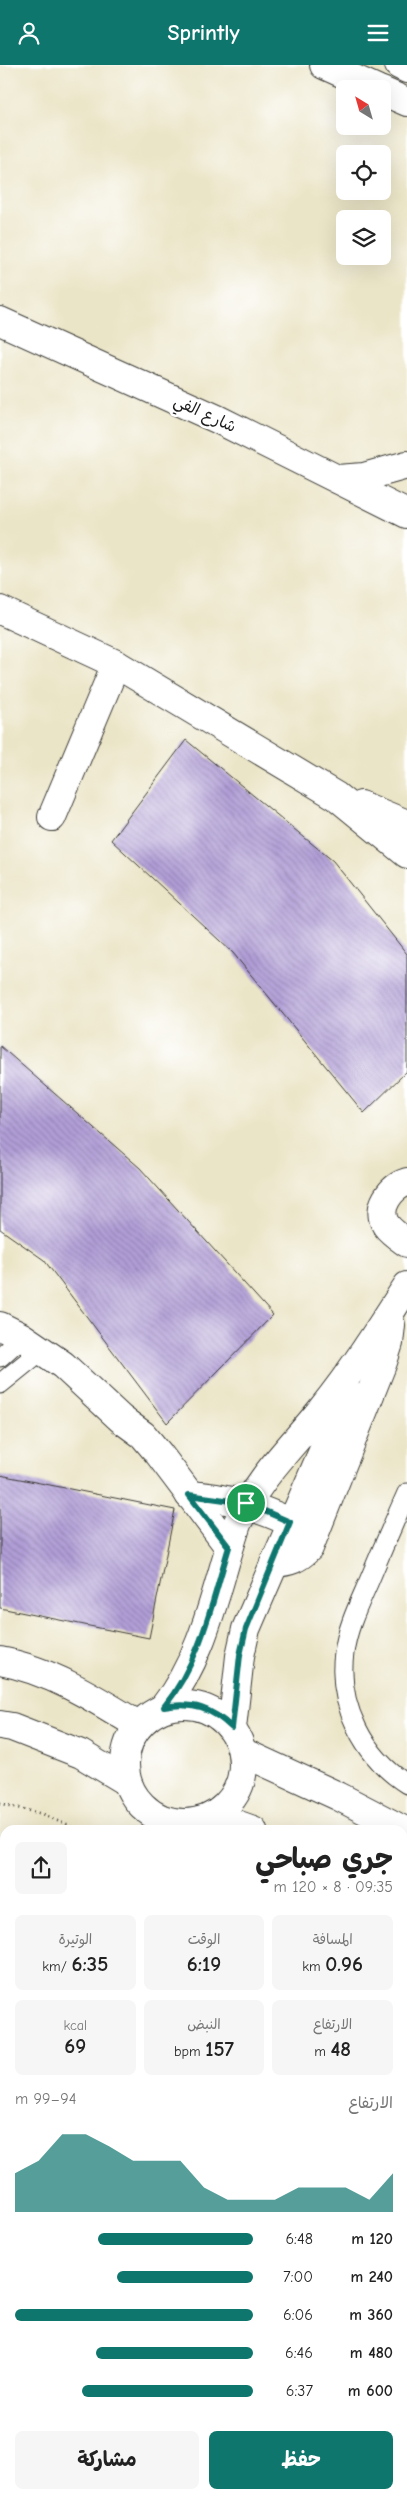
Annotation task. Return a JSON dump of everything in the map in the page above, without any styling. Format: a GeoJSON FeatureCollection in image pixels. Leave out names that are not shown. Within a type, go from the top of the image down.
{"type":"FeatureCollection","features":[{"type":"Feature","properties":{"kind":"street"},"geometry":{"type":"LineString","coordinates":[[324,65],[358,80]]}},
{"type":"Feature","properties":{"kind":"street"},"geometry":{"type":"LineString","coordinates":[[399,65],[407,69]]}},
{"type":"Feature","properties":{"kind":"street"},"geometry":{"type":"LineString","coordinates":[[391,95],[407,102]]}},
{"type":"Feature","properties":{"kind":"street","name":"شارع الفي"},"geometry":{"type":"LineString","coordinates":[[0,321],[217,419],[407,514]]}},
{"type":"Feature","properties":{"kind":"street"},"geometry":{"type":"LineString","coordinates":[[338,479],[364,477],[407,465]]}},
{"type":"Feature","properties":{"kind":"street"},"geometry":{"type":"LineString","coordinates":[[0,610],[116,664],[336,796],[407,854]]}},
{"type":"Feature","properties":{"kind":"street"},"geometry":{"type":"LineString","coordinates":[[52,817],[116,664]]}},
{"type":"Feature","properties":{"kind":"street"},"geometry":{"type":"LineString","coordinates":[[336,796],[407,823]]}},
{"type":"Feature","properties":{"kind":"street"},"geometry":{"type":"LineString","coordinates":[[407,1182],[397,1187],[390,1194],[384,1203],[383,1214],[386,1225],[407,1243]]}},
{"type":"Feature","properties":{"kind":"street"},"geometry":{"type":"LineString","coordinates":[[367,1350],[290,1522],[246,1629],[240,1655],[237,1740],[243,1770],[238,1788],[228,1803],[214,1816],[197,1822],[179,1824],[162,1819],[146,1811],[134,1797],[126,1781],[124,1761],[128,1742],[138,1725],[164,1707],[176,1693],[193,1661],[229,1547],[246,1503],[272,1465],[322,1410],[367,1350],[407,1286]]}},
{"type":"Feature","properties":{"kind":"street"},"geometry":{"type":"LineString","coordinates":[[274,1563],[287,1562],[299,1557],[309,1548],[383,1362],[389,1343],[391,1311]]}},
{"type":"Feature","properties":{"kind":"street"},"geometry":{"type":"LineString","coordinates":[[21,1338],[63,1365],[142,1435],[229,1547]]}},
{"type":"Feature","properties":{"kind":"street"},"geometry":{"type":"LineString","coordinates":[[189,1495],[246,1503],[290,1522]]}},
{"type":"Feature","properties":{"kind":"street"},"geometry":{"type":"LineString","coordinates":[[0,1661],[19,1665],[86,1693],[138,1725]]}},
{"type":"Feature","properties":{"kind":"street"},"geometry":{"type":"LineString","coordinates":[[164,1707],[179,1704],[209,1709],[237,1740],[394,1825]]}},
{"type":"Feature","properties":{"kind":"street"},"geometry":{"type":"LineString","coordinates":[[0,1725],[12,1727],[81,1754],[126,1781]]}},
{"type":"Feature","properties":{"kind":"street"},"geometry":{"type":"LineString","coordinates":[[214,1816],[239,1825]]}},
{"type":"Feature","properties":{"kind":"lane"},"geometry":{"type":"LineString","coordinates":[[0,1357],[21,1338]]}},
{"type":"Feature","properties":{"kind":"lane"},"geometry":{"type":"LineString","coordinates":[[0,1384],[21,1338]]}},
{"type":"Feature","properties":{"kind":"lane"},"geometry":{"type":"LineString","coordinates":[[407,1493],[352,1620],[344,1653],[344,1687],[353,1721],[369,1750],[393,1775],[407,1784]]}},
{"type":"Feature","properties":{"kind":"path"},"geometry":{"type":"LineString","coordinates":[[0,1803],[43,1814],[66,1825]]}},
{"type":"Feature","properties":{"kind":"building"},"geometry":{"type":"Polygon","coordinates":[[[186,740],[333,861],[407,954],[407,1071],[364,1113],[233,953],[111,840],[186,740]]]}},
{"type":"Feature","properties":{"kind":"building"},"geometry":{"type":"Polygon","coordinates":[[[0,1046],[140,1168],[273,1315],[167,1423],[44,1260],[0,1229],[0,1046]]]}},
{"type":"Feature","properties":{"kind":"building"},"geometry":{"type":"Polygon","coordinates":[[[0,1475],[175,1510],[149,1638],[0,1608],[0,1475]]]}},
{"type":"Feature","properties":{"kind":"route"},"geometry":{"type":"LineString","coordinates":[[189,1495],[209,1496],[246,1503],[290,1522],[246,1629],[240,1655],[232,1728],[209,1709],[179,1704],[164,1707],[176,1693],[193,1661],[229,1547],[204,1511],[189,1495]]}}]}
